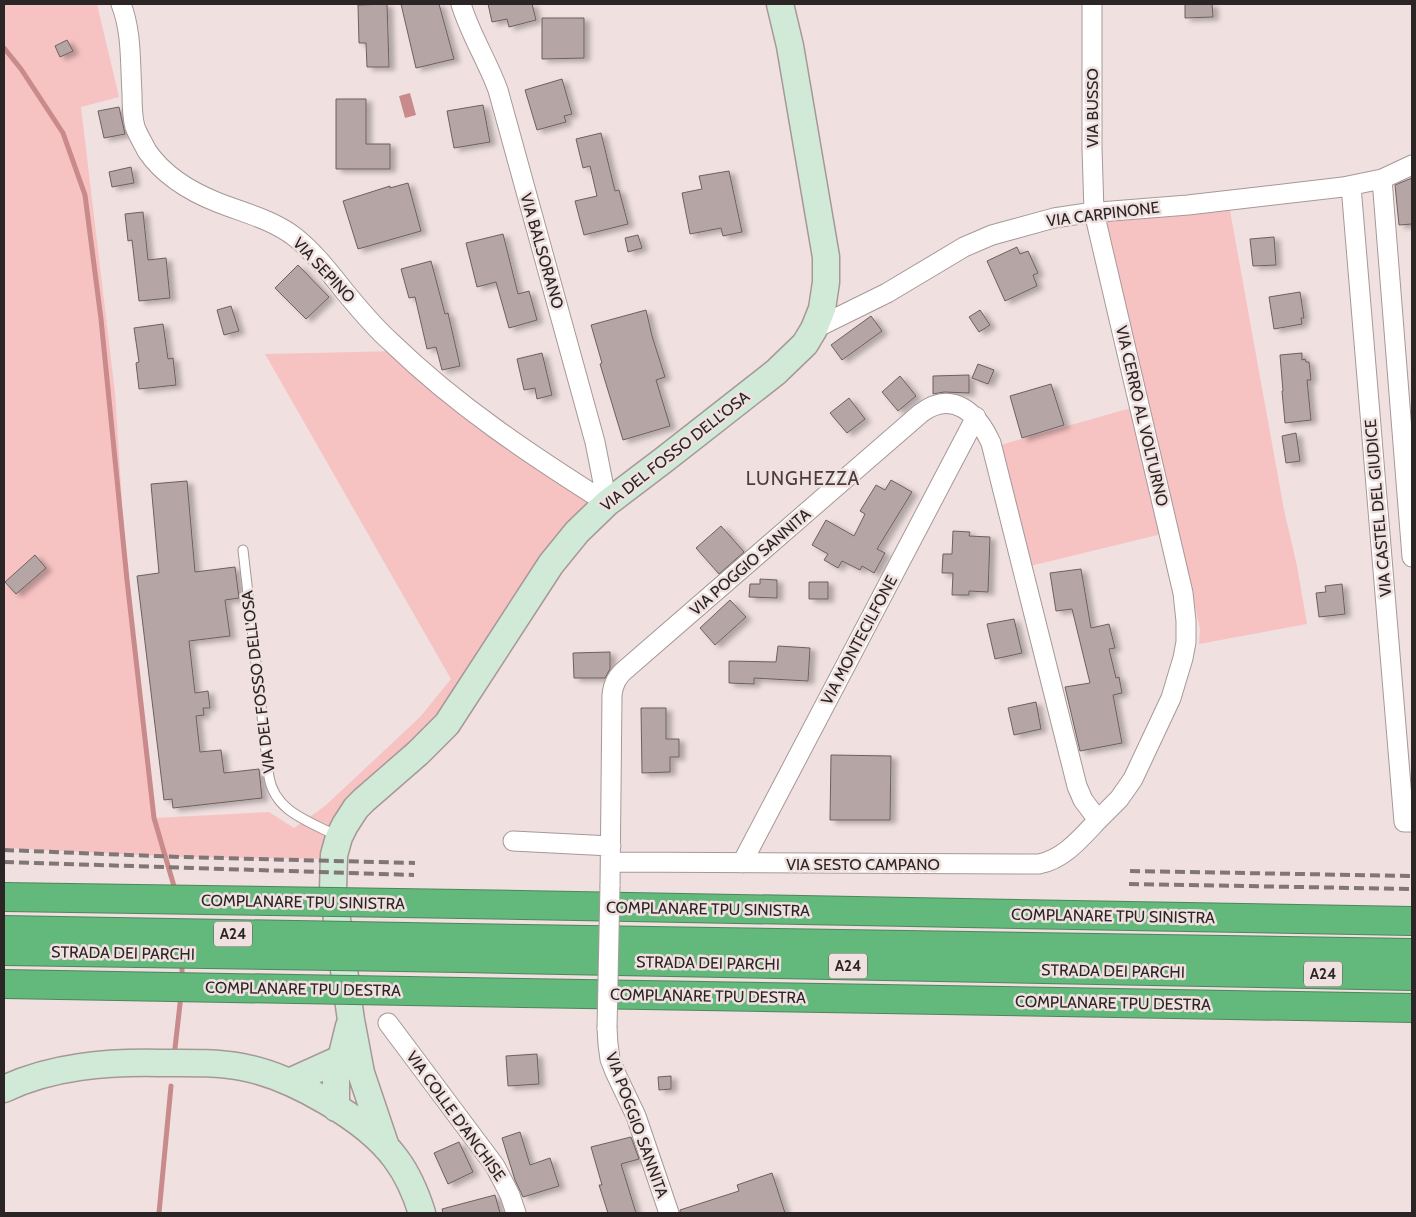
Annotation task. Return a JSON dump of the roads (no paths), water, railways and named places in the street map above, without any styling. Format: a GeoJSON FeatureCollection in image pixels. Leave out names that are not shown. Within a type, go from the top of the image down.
{"type":"FeatureCollection","features":[{"type":"Feature","properties":{"kind":"highway","name":"COMPLANARE TPU SINISTRA"},"geometry":{"type":"LineString","coordinates":[[4,897],[1412,922]]}},
{"type":"Feature","properties":{"kind":"highway","name":"STRADA DEI PARCHI"},"geometry":{"type":"LineString","coordinates":[[4,930],[461,948],[1234,961],[1412,953]]}},
{"type":"Feature","properties":{"kind":"highway","name":"STRADA DEI PARCHI"},"geometry":{"type":"LineString","coordinates":[[4,951],[461,948]]}},
{"type":"Feature","properties":{"kind":"highway","name":"STRADA DEI PARCHI"},"geometry":{"type":"LineString","coordinates":[[1234,961],[1412,976]]}},
{"type":"Feature","properties":{"kind":"highway","name":"COMPLANARE TPU DESTRA"},"geometry":{"type":"LineString","coordinates":[[4,984],[1412,1008]]}},
{"type":"Feature","properties":{"kind":"street","name":"VIA SEPINO"},"geometry":{"type":"LineString","coordinates":[[121,4],[129,36],[134,122],[144,144],[166,173],[201,195],[266,220],[295,237],[324,265],[381,333],[424,373],[463,406],[506,437],[607,503]]}},
{"type":"Feature","properties":{"kind":"street","name":"VIA BALSORANO"},"geometry":{"type":"LineString","coordinates":[[461,4],[498,90],[595,442],[607,503]]}},
{"type":"Feature","properties":{"kind":"street","name":"VIA DEL FOSSO DELL'OSA"},"geometry":{"type":"LineString","coordinates":[[386,1147],[361,1073],[351,1020],[333,884],[333,859],[339,837],[360,804],[418,753],[447,724],[551,564],[577,532],[607,503],[776,372],[798,352],[814,329],[822,309],[825,291],[826,257],[790,46],[780,4]]}},
{"type":"Feature","properties":{"kind":"street","name":"VIA BUSSO"},"geometry":{"type":"LineString","coordinates":[[1092,4],[1094,212]]}},
{"type":"Feature","properties":{"kind":"street","name":"VIA CARPINONE"},"geometry":{"type":"LineString","coordinates":[[814,329],[888,293],[973,243],[998,233],[1044,220],[1094,212],[1188,205],[1350,186],[1382,179],[1412,165]]}},
{"type":"Feature","properties":{"kind":"street","name":"VIA CASTEL DEL GIUDICE"},"geometry":{"type":"LineString","coordinates":[[1382,179],[1412,557]]}},
{"type":"Feature","properties":{"kind":"street","name":"VIA CASTEL DEL GIUDICE"},"geometry":{"type":"LineString","coordinates":[[1350,186],[1404,822],[1412,822]]}},
{"type":"Feature","properties":{"kind":"street","name":"VIA CERRO AL VOLTURNO"},"geometry":{"type":"LineString","coordinates":[[1094,212],[1183,593],[1186,621],[1186,642],[1183,658],[1168,704],[1133,779],[1124,793],[1098,820]]}},
{"type":"Feature","properties":{"kind":"street","name":"VIA POGGIO SANNITA"},"geometry":{"type":"LineString","coordinates":[[669,1213],[636,1116],[610,1059],[608,1044],[612,695],[616,680],[622,672],[925,410],[937,405],[953,404],[976,417],[985,429],[994,451],[1077,786],[1083,800],[1098,820]]}},
{"type":"Feature","properties":{"kind":"street","name":"VIA MONTECILFONE"},"geometry":{"type":"LineString","coordinates":[[742,863],[976,417]]}},
{"type":"Feature","properties":{"kind":"street","name":"VIA SESTO CAMPANO"},"geometry":{"type":"LineString","coordinates":[[513,841],[611,854],[742,863],[1039,864],[1053,860],[1065,852],[1098,820]]}},
{"type":"Feature","properties":{"kind":"street"},"geometry":{"type":"LineString","coordinates":[[336,1108],[336,1079],[351,1020]]}},
{"type":"Feature","properties":{"kind":"street","name":"VIA COLLE D'ANCHISE"},"geometry":{"type":"LineString","coordinates":[[388,1023],[494,1166],[510,1195],[516,1213]]}},
{"type":"Feature","properties":{"kind":"street"},"geometry":{"type":"LineString","coordinates":[[289,1082],[340,1059]]}},
{"type":"Feature","properties":{"kind":"street"},"geometry":{"type":"LineString","coordinates":[[4,1089],[28,1079],[96,1064],[132,1062],[221,1064],[258,1070],[306,1090],[362,1126],[396,1158],[422,1213]]}},
{"type":"Feature","properties":{"kind":"street"},"geometry":{"type":"LineString","coordinates":[[336,1108],[361,1073]]}},
{"type":"Feature","properties":{"kind":"lane","name":"VIA DEL FOSSO DELL'OSA"},"geometry":{"type":"LineString","coordinates":[[243,550],[271,788],[278,800],[287,809],[339,837]]}},
{"type":"Feature","properties":{"kind":"waterway"},"geometry":{"type":"LineString","coordinates":[[4,48],[21,69],[63,133],[85,195],[101,319],[127,580],[154,818],[176,893]]}},
{"type":"Feature","properties":{"kind":"waterway"},"geometry":{"type":"LineString","coordinates":[[182,961],[182,980]]}},
{"type":"Feature","properties":{"kind":"waterway"},"geometry":{"type":"LineString","coordinates":[[174,1057],[181,995]]}},
{"type":"Feature","properties":{"kind":"waterway"},"geometry":{"type":"LineString","coordinates":[[159,1213],[171,1086]]}},
{"type":"Feature","properties":{"kind":"railway"},"geometry":{"type":"LineString","coordinates":[[4,850],[415,863]]}},
{"type":"Feature","properties":{"kind":"railway"},"geometry":{"type":"LineString","coordinates":[[4,862],[414,875]]}},
{"type":"Feature","properties":{"kind":"railway"},"geometry":{"type":"LineString","coordinates":[[1130,871],[1412,876]]}},
{"type":"Feature","properties":{"kind":"railway"},"geometry":{"type":"LineString","coordinates":[[1129,884],[1412,889]]}},
{"type":"Feature","properties":{"kind":"district","name":"LUNGHEZZA"},"geometry":{"type":"Point","coordinates":[803,478]}}]}
